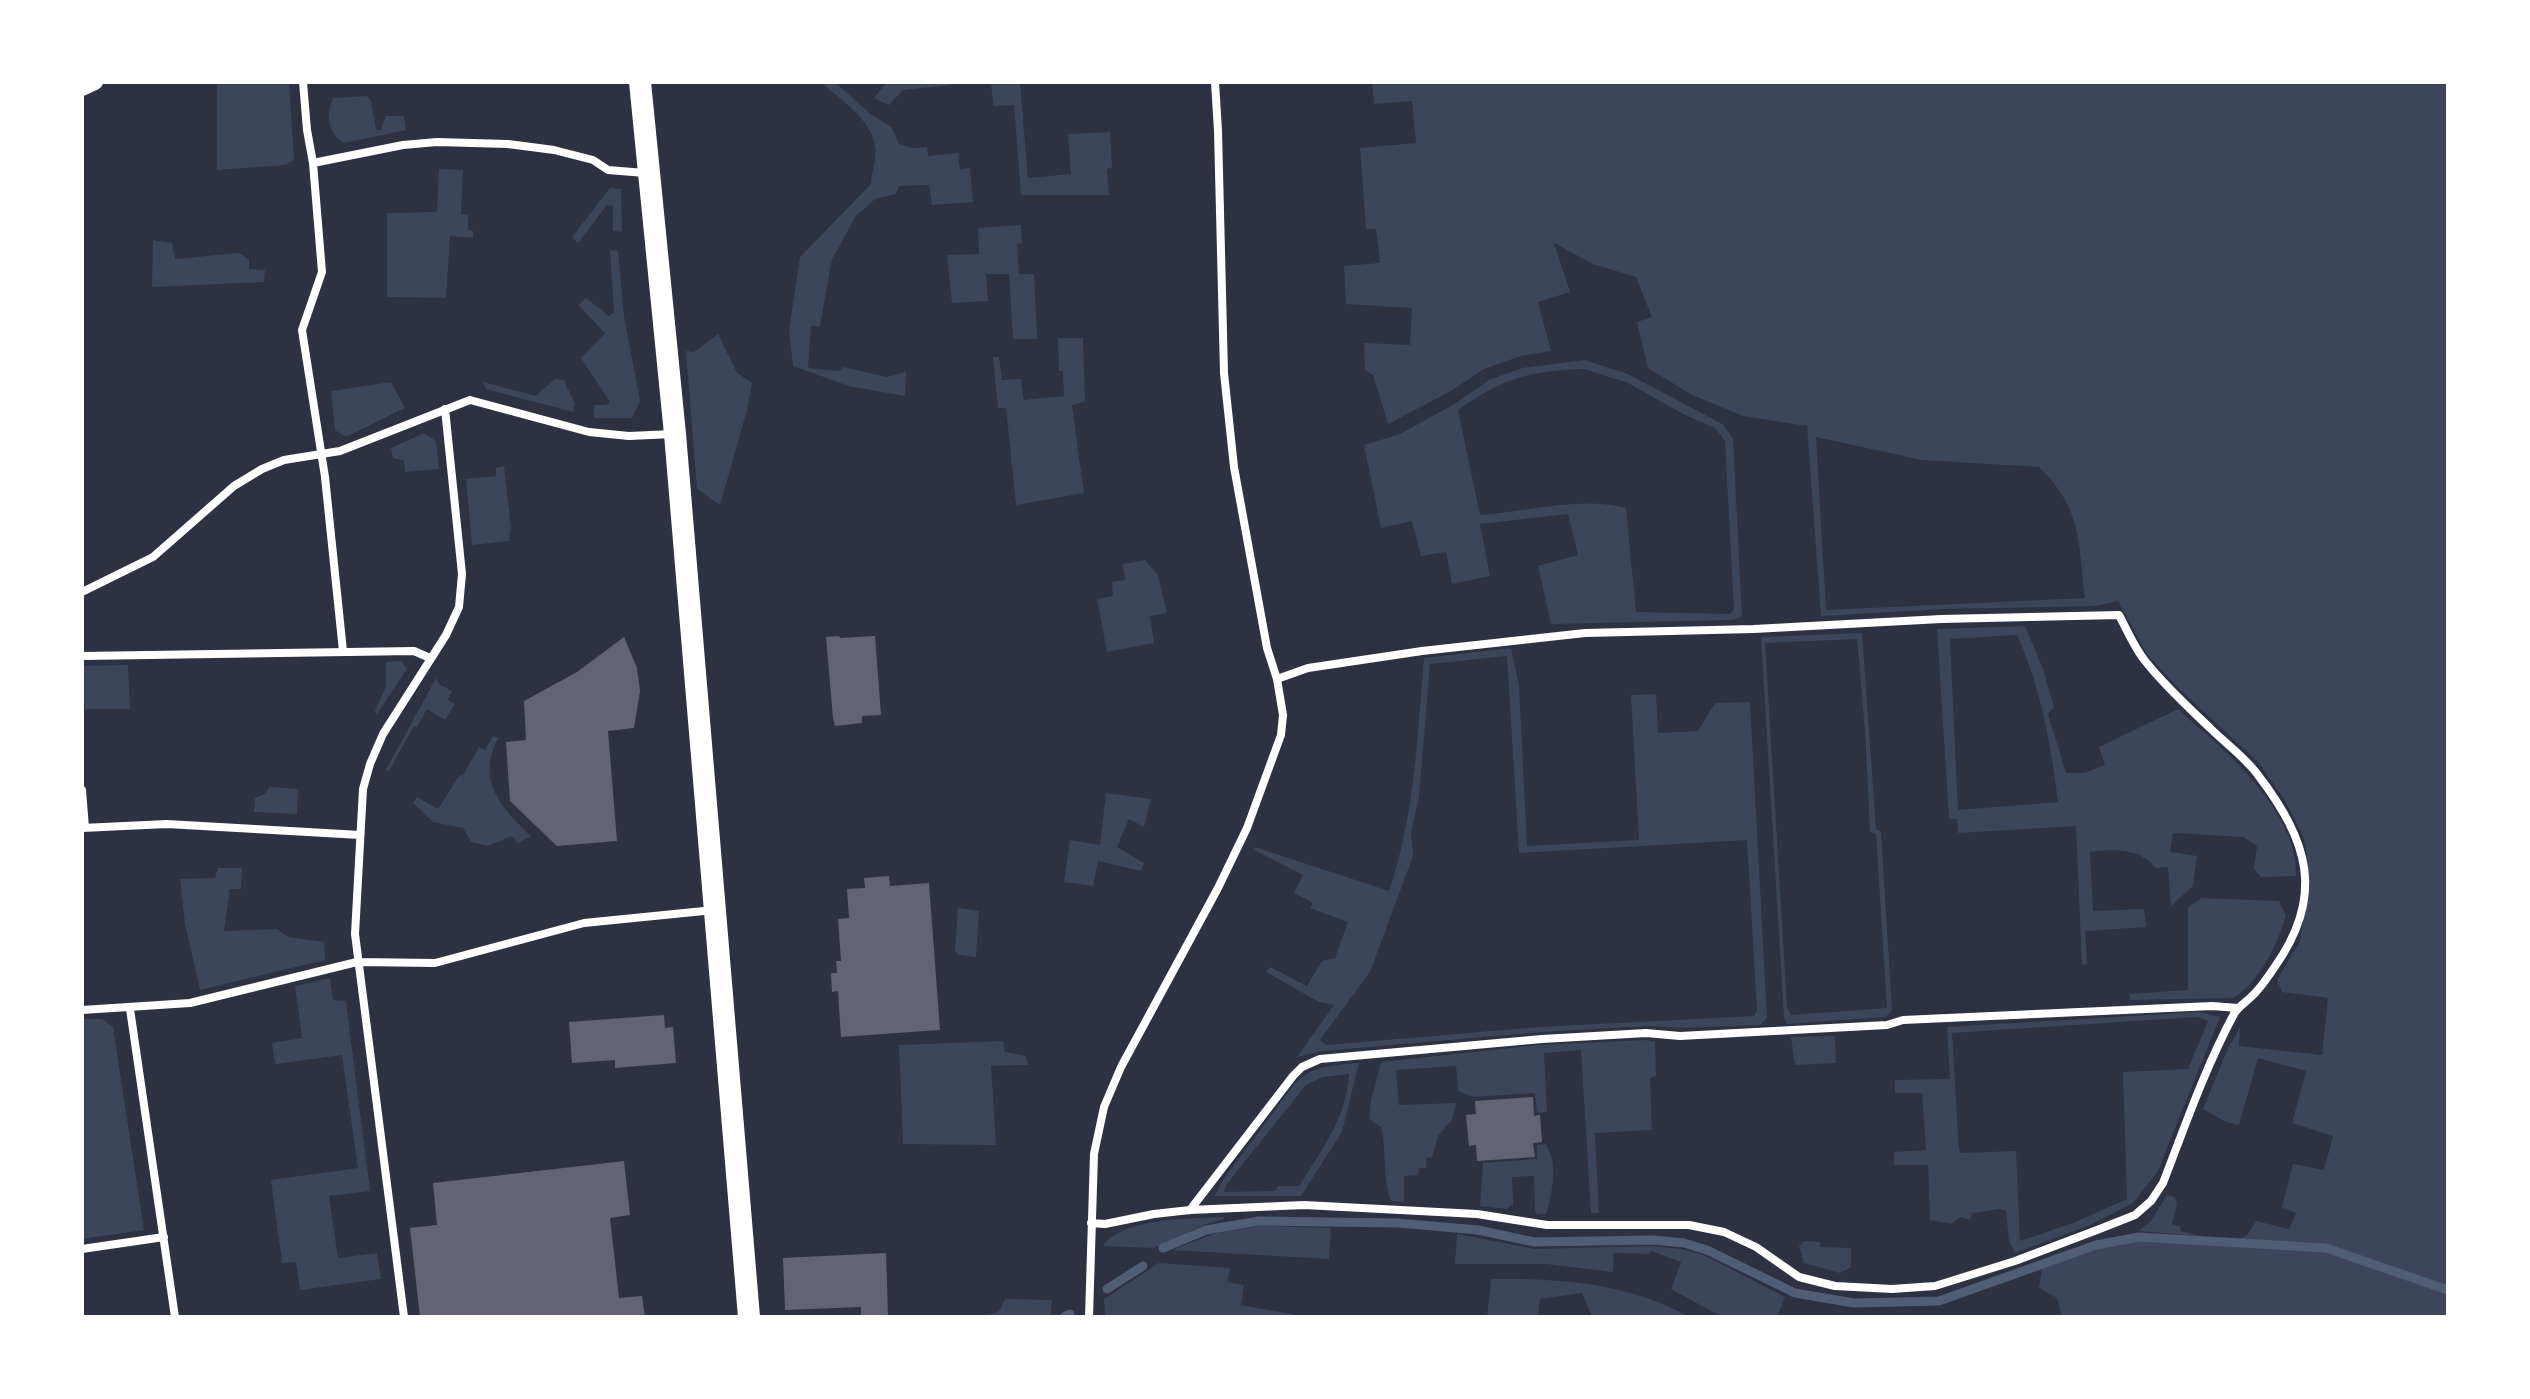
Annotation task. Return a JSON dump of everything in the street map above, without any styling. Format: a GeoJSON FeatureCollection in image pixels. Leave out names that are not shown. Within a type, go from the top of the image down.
{"type":"FeatureCollection","features":[{"type":"Feature","properties":{"kind":"highway"},"geometry":{"type":"LineString","coordinates":[[640,82],[675,434],[749,1317]]}},
{"type":"Feature","properties":{"kind":"main road"},"geometry":{"type":"LineString","coordinates":[[82,88],[95,82]]}},
{"type":"Feature","properties":{"kind":"street"},"geometry":{"type":"LineString","coordinates":[[303,82],[322,272],[302,330],[321,454],[343,651]]}},
{"type":"Feature","properties":{"kind":"street"},"geometry":{"type":"LineString","coordinates":[[1089,1317],[1094,1154],[1104,1107],[1128,1054],[1247,828],[1281,735],[1283,715],[1277,679],[1267,648],[1234,467],[1227,404],[1215,82]]}},
{"type":"Feature","properties":{"kind":"street"},"geometry":{"type":"LineString","coordinates":[[313,163],[403,145],[466,143],[554,150],[593,160],[608,170],[649,174]]}},
{"type":"Feature","properties":{"kind":"street"},"geometry":{"type":"LineString","coordinates":[[82,592],[153,557],[234,486],[262,469],[284,460],[340,451],[470,400],[589,432],[629,436],[675,434]]}},
{"type":"Feature","properties":{"kind":"street"},"geometry":{"type":"LineString","coordinates":[[404,1317],[355,934],[363,789],[370,764],[383,734],[446,635],[459,607],[462,574],[445,409]]}},
{"type":"Feature","properties":{"kind":"street"},"geometry":{"type":"LineString","coordinates":[[1091,1223],[1105,1224],[1190,1210],[1304,1205],[1477,1214],[1547,1225],[1689,1225],[1724,1232],[1756,1247],[1799,1277],[1835,1286],[1892,1289],[1935,1286],[2015,1261],[2110,1225],[2135,1215],[2151,1201],[2163,1183],[2221,1039],[2238,1008],[2259,987],[2294,935],[2301,914],[2305,859],[2282,809],[2256,771],[2174,694],[2144,660],[2119,615],[1585,633],[1422,651],[1308,668],[1277,679]]}},
{"type":"Feature","properties":{"kind":"street"},"geometry":{"type":"LineString","coordinates":[[82,656],[414,651],[430,658]]}},
{"type":"Feature","properties":{"kind":"street"},"geometry":{"type":"LineString","coordinates":[[82,790],[84,828],[167,824],[360,835]]}},
{"type":"Feature","properties":{"kind":"street"},"geometry":{"type":"LineString","coordinates":[[82,1010],[190,1003],[357,962],[435,963],[584,923],[716,910]]}},
{"type":"Feature","properties":{"kind":"street"},"geometry":{"type":"LineString","coordinates":[[1190,1210],[1293,1076],[1302,1067],[1320,1059],[1572,1037],[1646,1033],[1680,1036],[1749,1034],[1887,1025],[1903,1020],[2212,1006],[2238,1008]]}},
{"type":"Feature","properties":{"kind":"street"},"geometry":{"type":"LineString","coordinates":[[130,1009],[175,1317]]}},
{"type":"Feature","properties":{"kind":"street"},"geometry":{"type":"LineString","coordinates":[[82,1249],[164,1237]]}},
{"type":"Feature","properties":{"kind":"shaded area"},"geometry":{"type":"Polygon","coordinates":[[[217,82],[289,82],[294,160],[285,165],[217,170],[217,82]]]}},
{"type":"Feature","properties":{"kind":"shaded area"},"geometry":{"type":"Polygon","coordinates":[[[820,82],[835,82],[868,112],[892,128],[899,144],[912,148],[927,147],[928,156],[958,153],[960,169],[970,168],[973,202],[932,205],[929,185],[899,186],[896,194],[875,199],[856,216],[832,259],[820,326],[811,326],[808,368],[839,371],[844,367],[887,377],[906,372],[905,396],[849,386],[793,366],[789,330],[800,257],[871,184],[876,154],[872,135],[860,117],[820,82]]]}},
{"type":"Feature","properties":{"kind":"shaded area"},"geometry":{"type":"Polygon","coordinates":[[[887,82],[951,82],[951,85],[903,90],[889,105],[874,98],[887,82]]]}},
{"type":"Feature","properties":{"kind":"shaded area"},"geometry":{"type":"Polygon","coordinates":[[[991,82],[1020,82],[1028,178],[1071,174],[1068,134],[1110,132],[1112,168],[1107,169],[1109,195],[1021,195],[1014,105],[993,106],[991,82]]]}},
{"type":"Feature","properties":{"kind":"shaded area"},"geometry":{"type":"Polygon","coordinates":[[[1372,82],[2448,82],[2448,1317],[2062,1317],[2057,1298],[2039,1288],[2042,1265],[2113,1240],[2136,1238],[2234,1243],[2247,1235],[2256,1221],[2289,1229],[2296,1213],[2282,1207],[2293,1164],[2324,1170],[2333,1136],[2292,1123],[2306,1071],[2258,1058],[2239,1125],[2226,1122],[2203,1109],[2228,1048],[2240,1028],[2239,1046],[2322,1055],[2328,998],[2282,992],[2277,980],[2300,941],[2308,884],[2303,836],[2284,799],[2258,762],[2175,685],[2146,653],[2118,601],[2096,606],[1944,609],[1821,616],[1807,426],[1743,416],[1692,395],[1648,368],[1637,322],[1652,317],[1636,277],[1593,264],[1554,243],[1570,292],[1538,302],[1551,351],[1521,356],[1484,369],[1451,391],[1388,424],[1373,375],[1365,370],[1364,343],[1410,345],[1412,308],[1346,304],[1344,266],[1380,263],[1376,229],[1366,229],[1360,148],[1416,143],[1412,101],[1374,104],[1372,82]],[[1816,437],[1826,610],[2085,598],[2079,543],[2071,513],[2064,498],[2039,467],[1922,460],[1816,437]]]}},
{"type":"Feature","properties":{"kind":"shaded area"},"geometry":{"type":"Polygon","coordinates":[[[367,96],[371,101],[376,130],[381,130],[386,116],[404,116],[406,130],[344,143],[331,129],[329,110],[333,98],[367,96]]]}},
{"type":"Feature","properties":{"kind":"shaded area"},"geometry":{"type":"Polygon","coordinates":[[[439,169],[463,170],[461,214],[468,215],[468,230],[473,231],[473,238],[450,236],[446,298],[387,297],[387,213],[437,212],[439,169]]]}},
{"type":"Feature","properties":{"kind":"shaded area"},"geometry":{"type":"Polygon","coordinates":[[[610,188],[621,189],[622,232],[613,231],[613,206],[607,205],[578,243],[572,237],[610,188]]]}},
{"type":"Feature","properties":{"kind":"shaded area"},"geometry":{"type":"Polygon","coordinates":[[[1021,225],[1022,243],[1017,244],[1019,274],[1034,274],[1037,339],[1013,339],[1009,274],[986,274],[988,301],[952,303],[947,255],[979,254],[978,228],[1021,225]]]}},
{"type":"Feature","properties":{"kind":"shaded area"},"geometry":{"type":"Polygon","coordinates":[[[153,240],[172,243],[175,259],[239,253],[249,259],[249,269],[265,270],[264,282],[152,287],[153,240]]]}},
{"type":"Feature","properties":{"kind":"shaded area"},"geometry":{"type":"Polygon","coordinates":[[[610,250],[618,251],[624,316],[640,401],[632,418],[594,418],[594,405],[610,402],[581,358],[605,333],[578,305],[586,298],[609,316],[614,312],[610,250]]]}},
{"type":"Feature","properties":{"kind":"shaded area"},"geometry":{"type":"Polygon","coordinates":[[[718,334],[737,373],[752,383],[720,505],[697,489],[686,351],[694,352],[718,334]]]}},
{"type":"Feature","properties":{"kind":"shaded area"},"geometry":{"type":"Polygon","coordinates":[[[1058,338],[1083,338],[1085,402],[1072,405],[1084,493],[1016,505],[1006,408],[998,408],[993,357],[999,357],[1002,380],[1021,379],[1024,400],[1064,396],[1063,371],[1059,371],[1058,338]]]}},
{"type":"Feature","properties":{"kind":"shaded area"},"geometry":{"type":"Polygon","coordinates":[[[1585,360],[1628,374],[1722,424],[1733,438],[1742,616],[1733,620],[1551,624],[1538,566],[1578,555],[1568,514],[1480,524],[1490,576],[1452,584],[1446,552],[1421,556],[1412,521],[1381,528],[1364,445],[1400,434],[1456,403],[1489,380],[1522,368],[1585,360]],[[1584,369],[1532,374],[1503,383],[1458,410],[1480,515],[1572,504],[1626,508],[1636,612],[1730,614],[1734,610],[1725,441],[1715,428],[1628,383],[1584,369]]]}},
{"type":"Feature","properties":{"kind":"shaded area"},"geometry":{"type":"Polygon","coordinates":[[[555,379],[564,380],[575,404],[573,412],[486,389],[483,382],[536,396],[555,379]]]}},
{"type":"Feature","properties":{"kind":"shaded area"},"geometry":{"type":"Polygon","coordinates":[[[391,382],[405,408],[346,437],[335,430],[331,391],[391,382]]]}},
{"type":"Feature","properties":{"kind":"shaded area"},"geometry":{"type":"Polygon","coordinates":[[[424,433],[436,441],[439,469],[405,472],[404,461],[393,458],[391,448],[424,433]]]}},
{"type":"Feature","properties":{"kind":"shaded area"},"geometry":{"type":"Polygon","coordinates":[[[504,466],[511,528],[509,541],[472,545],[466,479],[496,476],[496,468],[504,466]]]}},
{"type":"Feature","properties":{"kind":"shaded area"},"geometry":{"type":"Polygon","coordinates":[[[1145,560],[1158,575],[1167,613],[1150,616],[1154,643],[1107,652],[1097,599],[1113,596],[1112,582],[1125,580],[1123,564],[1145,560]]]}},
{"type":"Feature","properties":{"kind":"shaded area"},"geometry":{"type":"Polygon","coordinates":[[[2025,626],[2043,669],[2054,707],[2048,714],[2066,773],[2084,773],[2105,765],[2099,747],[2178,709],[2236,762],[2272,805],[2294,852],[2296,876],[2261,877],[2254,869],[2257,846],[2243,837],[2173,833],[2170,852],[2197,856],[2193,886],[2171,906],[2168,867],[2155,868],[2149,861],[2126,851],[2090,852],[2093,911],[2144,909],[2146,927],[2085,931],[2087,964],[2082,965],[2076,826],[1958,833],[1957,819],[1949,819],[1937,629],[2025,626]],[[2017,635],[1950,639],[1958,810],[2058,802],[2044,717],[2017,635]]]}},
{"type":"Feature","properties":{"kind":"shaded area"},"geometry":{"type":"Polygon","coordinates":[[[1862,633],[1876,829],[1881,832],[1892,1010],[1886,1017],[1787,1024],[1784,1017],[1761,637],[1862,633]],[[1857,639],[1765,643],[1787,1007],[1791,1015],[1887,1008],[1876,834],[1870,832],[1857,639]]]}},
{"type":"Feature","properties":{"kind":"shaded area"},"geometry":{"type":"Polygon","coordinates":[[[1511,648],[1519,685],[1527,846],[1639,840],[1631,695],[1656,694],[1658,733],[1698,731],[1715,703],[1750,702],[1767,1018],[1760,1025],[1647,1026],[1541,1032],[1323,1051],[1297,1057],[1334,1005],[1319,1002],[1266,972],[1270,967],[1307,986],[1322,961],[1335,958],[1348,922],[1310,908],[1313,903],[1294,893],[1303,875],[1254,850],[1255,847],[1389,891],[1410,804],[1424,658],[1511,648]],[[1507,656],[1430,664],[1419,797],[1411,833],[1413,856],[1370,972],[1320,1040],[1326,1045],[1539,1027],[1754,1016],[1757,1011],[1747,840],[1519,853],[1507,656]]]}},
{"type":"Feature","properties":{"kind":"shaded area"},"geometry":{"type":"Polygon","coordinates":[[[401,661],[407,669],[377,714],[375,711],[386,687],[386,662],[401,661]]]}},
{"type":"Feature","properties":{"kind":"shaded area"},"geometry":{"type":"Polygon","coordinates":[[[128,665],[130,709],[85,709],[82,666],[128,665]]]}},
{"type":"Feature","properties":{"kind":"shaded area"},"geometry":{"type":"Polygon","coordinates":[[[436,678],[439,684],[452,691],[448,700],[455,704],[445,720],[427,709],[389,771],[386,770],[436,678]]]}},
{"type":"Feature","properties":{"kind":"shaded area"},"geometry":{"type":"Polygon","coordinates":[[[493,736],[498,738],[490,768],[495,793],[510,815],[531,836],[518,843],[512,836],[488,846],[471,842],[463,828],[433,822],[413,803],[417,797],[438,809],[479,747],[485,750],[493,736]]]}},
{"type":"Feature","properties":{"kind":"shaded area"},"geometry":{"type":"Polygon","coordinates":[[[269,787],[298,789],[297,814],[254,812],[255,798],[266,793],[269,787]]]}},
{"type":"Feature","properties":{"kind":"shaded area"},"geometry":{"type":"Polygon","coordinates":[[[1106,793],[1151,799],[1144,827],[1129,819],[1117,847],[1144,863],[1141,871],[1098,861],[1093,886],[1064,882],[1070,840],[1100,845],[1106,793]]]}},
{"type":"Feature","properties":{"kind":"shaded area"},"geometry":{"type":"Polygon","coordinates":[[[218,868],[242,868],[241,889],[230,889],[224,931],[277,929],[288,937],[324,942],[325,960],[200,990],[185,924],[180,879],[215,878],[218,868]]]}},
{"type":"Feature","properties":{"kind":"shaded area"},"geometry":{"type":"Polygon","coordinates":[[[2202,898],[2279,901],[2286,916],[2278,939],[2260,972],[2234,998],[2130,1000],[2130,994],[2188,990],[2188,907],[2202,898]]]}},
{"type":"Feature","properties":{"kind":"shaded area"},"geometry":{"type":"Polygon","coordinates":[[[958,908],[979,911],[976,957],[960,955],[955,951],[958,908]]]}},
{"type":"Feature","properties":{"kind":"shaded area"},"geometry":{"type":"Polygon","coordinates":[[[330,978],[333,1000],[346,1001],[370,1191],[329,1196],[338,1258],[377,1253],[381,1279],[300,1290],[296,1262],[282,1263],[271,1180],[358,1168],[342,1055],[275,1064],[272,1043],[302,1038],[295,986],[330,978]]]}},
{"type":"Feature","properties":{"kind":"shaded area"},"geometry":{"type":"Polygon","coordinates":[[[2199,1012],[2220,1017],[2158,1171],[2133,1203],[2088,1226],[2015,1253],[2009,1241],[2006,1211],[1972,1213],[1970,1220],[1960,1217],[1952,1224],[1930,1220],[1928,1165],[1894,1165],[1894,1152],[1926,1150],[1922,1093],[1895,1093],[1895,1080],[1950,1079],[1947,1027],[2199,1012]],[[2197,1017],[1952,1033],[1959,1150],[1962,1153],[2016,1151],[2020,1241],[2073,1223],[2127,1199],[2123,1072],[2188,1069],[2208,1021],[2197,1017]]]}},
{"type":"Feature","properties":{"kind":"shaded area"},"geometry":{"type":"Polygon","coordinates":[[[82,1019],[102,1019],[113,1027],[144,1230],[82,1239],[82,1019]]]}},
{"type":"Feature","properties":{"kind":"shaded area"},"geometry":{"type":"Polygon","coordinates":[[[1835,1036],[1836,1063],[1795,1065],[1791,1037],[1835,1036]]]}},
{"type":"Feature","properties":{"kind":"shaded area"},"geometry":{"type":"Polygon","coordinates":[[[1003,1041],[1005,1052],[1026,1056],[1028,1065],[991,1066],[996,1145],[903,1144],[899,1045],[1003,1041]]]}},
{"type":"Feature","properties":{"kind":"shaded area"},"geometry":{"type":"Polygon","coordinates":[[[1655,1042],[1656,1076],[1650,1078],[1652,1130],[1595,1133],[1599,1213],[1591,1213],[1581,1050],[1544,1053],[1547,1112],[1537,1113],[1535,1093],[1473,1097],[1458,1091],[1456,1066],[1396,1070],[1399,1105],[1456,1103],[1452,1120],[1438,1136],[1432,1157],[1427,1158],[1426,1168],[1419,1168],[1418,1175],[1404,1176],[1404,1202],[1391,1201],[1386,1183],[1381,1127],[1369,1119],[1381,1062],[1539,1045],[1655,1042]]]}},
{"type":"Feature","properties":{"kind":"shaded area"},"geometry":{"type":"Polygon","coordinates":[[[1359,1063],[1342,1132],[1301,1196],[1215,1196],[1223,1180],[1295,1083],[1317,1069],[1359,1063]],[[1349,1074],[1323,1077],[1306,1085],[1226,1185],[1224,1192],[1275,1191],[1278,1186],[1299,1186],[1332,1133],[1347,1090],[1349,1074]]]}},
{"type":"Feature","properties":{"kind":"shaded area"},"geometry":{"type":"Polygon","coordinates":[[[1546,1144],[1553,1169],[1546,1214],[1537,1214],[1535,1210],[1534,1176],[1512,1177],[1513,1205],[1506,1209],[1480,1206],[1483,1163],[1537,1159],[1537,1145],[1546,1144]]]}},
{"type":"Feature","properties":{"kind":"shaded area"},"geometry":{"type":"Polygon","coordinates":[[[2167,1195],[2175,1197],[2177,1203],[2172,1224],[2181,1227],[2180,1231],[2200,1236],[2138,1231],[2151,1221],[2167,1195]]]}},
{"type":"Feature","properties":{"kind":"shaded area"},"geometry":{"type":"Polygon","coordinates":[[[1224,1217],[1154,1248],[1103,1246],[1126,1230],[1142,1225],[1176,1219],[1224,1217]]]}},
{"type":"Feature","properties":{"kind":"shaded area"},"geometry":{"type":"Polygon","coordinates":[[[1261,1226],[1331,1228],[1329,1259],[1172,1250],[1216,1233],[1261,1226]]]}},
{"type":"Feature","properties":{"kind":"shaded area"},"geometry":{"type":"Polygon","coordinates":[[[1457,1234],[1535,1249],[1652,1246],[1681,1249],[1704,1255],[1785,1297],[1777,1317],[1722,1317],[1671,1289],[1681,1262],[1651,1251],[1649,1254],[1614,1253],[1613,1272],[1546,1264],[1455,1264],[1457,1234]]]}},
{"type":"Feature","properties":{"kind":"shaded area"},"geometry":{"type":"Polygon","coordinates":[[[1804,1241],[1820,1242],[1820,1247],[1851,1248],[1851,1267],[1840,1273],[1804,1263],[1799,1246],[1804,1241]]]}},
{"type":"Feature","properties":{"kind":"shaded area"},"geometry":{"type":"Polygon","coordinates":[[[1159,1263],[1230,1268],[1227,1282],[1244,1285],[1241,1305],[1295,1317],[1105,1317],[1104,1299],[1159,1263]]]}},
{"type":"Feature","properties":{"kind":"shaded area"},"geometry":{"type":"Polygon","coordinates":[[[1491,1279],[1594,1285],[1643,1297],[1690,1317],[1592,1317],[1582,1293],[1540,1299],[1538,1317],[1487,1317],[1491,1279]]]}},
{"type":"Feature","properties":{"kind":"shaded area"},"geometry":{"type":"Polygon","coordinates":[[[1005,1299],[1052,1300],[1051,1315],[984,1317],[999,1311],[1005,1299]]]}},
{"type":"Feature","properties":{"kind":"building"},"geometry":{"type":"Polygon","coordinates":[[[875,636],[881,715],[862,716],[862,723],[835,726],[826,637],[875,636]]]}},
{"type":"Feature","properties":{"kind":"building"},"geometry":{"type":"Polygon","coordinates":[[[624,637],[637,668],[640,691],[634,728],[608,731],[617,841],[557,846],[510,801],[506,742],[526,740],[524,701],[577,672],[624,637]]]}},
{"type":"Feature","properties":{"kind":"building"},"geometry":{"type":"Polygon","coordinates":[[[889,876],[890,886],[929,883],[940,1030],[841,1037],[838,991],[832,992],[831,973],[837,973],[836,961],[841,961],[838,919],[849,918],[847,889],[865,888],[864,878],[889,876]]]}},
{"type":"Feature","properties":{"kind":"building"},"geometry":{"type":"Polygon","coordinates":[[[664,1015],[665,1028],[673,1027],[676,1063],[615,1068],[615,1060],[572,1063],[569,1022],[664,1015]]]}},
{"type":"Feature","properties":{"kind":"building"},"geometry":{"type":"Polygon","coordinates":[[[1533,1097],[1534,1116],[1540,1115],[1542,1142],[1533,1143],[1535,1157],[1477,1161],[1476,1145],[1469,1146],[1466,1115],[1476,1114],[1475,1101],[1533,1097]]]}},
{"type":"Feature","properties":{"kind":"building"},"geometry":{"type":"Polygon","coordinates":[[[624,1161],[630,1215],[610,1218],[619,1298],[642,1296],[645,1317],[420,1317],[410,1228],[437,1225],[433,1183],[624,1161]]]}},
{"type":"Feature","properties":{"kind":"building"},"geometry":{"type":"Polygon","coordinates":[[[886,1253],[888,1317],[861,1317],[861,1307],[785,1310],[783,1258],[886,1253]]]}},
{"type":"Feature","properties":{"kind":"waterway"},"geometry":{"type":"LineString","coordinates":[[1163,1248],[1206,1230],[1259,1221],[1398,1223],[1478,1230],[1534,1242],[1653,1240],[1684,1243],[1707,1250],[1795,1293],[1854,1303],[1939,1301],[2096,1245],[2139,1237],[2326,1248],[2448,1290]]}},
{"type":"Feature","properties":{"kind":"waterway"},"geometry":{"type":"LineString","coordinates":[[1107,1289],[1143,1266]]}},
{"type":"Feature","properties":{"kind":"waterway"},"geometry":{"type":"LineString","coordinates":[[1064,1317],[1070,1314]]}}]}
